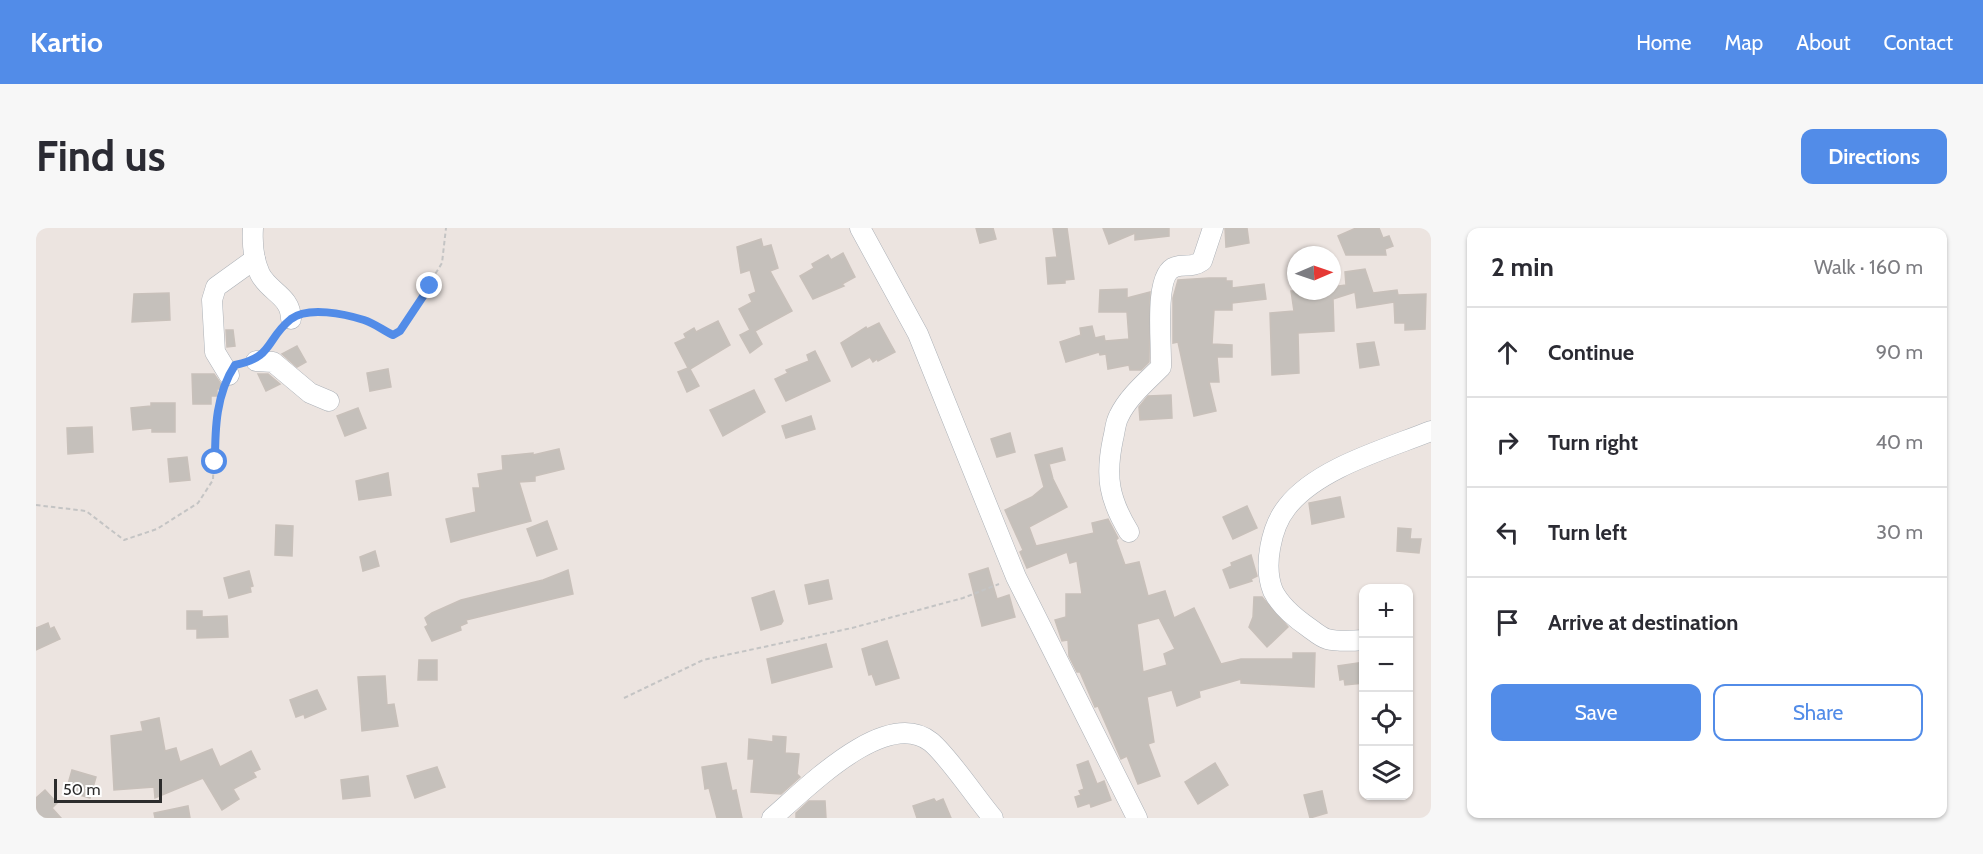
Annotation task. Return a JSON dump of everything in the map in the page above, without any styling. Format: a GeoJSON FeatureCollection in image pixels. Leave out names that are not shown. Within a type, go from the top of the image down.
{"type":"FeatureCollection","features":[{"type":"Feature","properties":{"kind":"street"},"geometry":{"type":"LineString","coordinates":[[253,228],[255,259],[260,275],[286,303],[291,319]]}},
{"type":"Feature","properties":{"kind":"street"},"geometry":{"type":"LineString","coordinates":[[860,228],[918,334],[1016,577],[1137,818]]}},
{"type":"Feature","properties":{"kind":"street"},"geometry":{"type":"LineString","coordinates":[[1129,532],[1115,509],[1109,484],[1110,454],[1118,417],[1133,395],[1161,367],[1161,291],[1165,274],[1175,267],[1193,267],[1202,261],[1213,228]]}},
{"type":"Feature","properties":{"kind":"street"},"geometry":{"type":"LineString","coordinates":[[229,375],[215,352],[212,300],[216,287],[255,259]]}},
{"type":"Feature","properties":{"kind":"street"},"geometry":{"type":"LineString","coordinates":[[256,361],[273,363],[310,393],[329,401]]}},
{"type":"Feature","properties":{"kind":"street"},"geometry":{"type":"LineString","coordinates":[[1359,640],[1325,639],[1295,618],[1282,603],[1274,591],[1270,571],[1272,542],[1277,523],[1287,507],[1326,475],[1431,431]]}},
{"type":"Feature","properties":{"kind":"street"},"geometry":{"type":"LineString","coordinates":[[772,818],[870,740],[895,732],[915,732],[932,743],[993,818]]}},
{"type":"Feature","properties":{"kind":"path"},"geometry":{"type":"LineString","coordinates":[[256,361],[291,319],[304,313],[340,314],[366,321],[393,335],[400,331],[442,263],[446,228]]}},
{"type":"Feature","properties":{"kind":"path"},"geometry":{"type":"LineString","coordinates":[[36,505],[86,511],[124,540],[157,529],[198,503],[213,480],[215,426],[224,382],[229,375]]}},
{"type":"Feature","properties":{"kind":"path"},"geometry":{"type":"LineString","coordinates":[[624,698],[703,660],[852,628],[963,598],[1016,577]]}},
{"type":"Feature","properties":{"kind":"building"},"geometry":{"type":"Polygon","coordinates":[[[976,228],[993,228],[996,239],[980,243],[976,228]]]}},
{"type":"Feature","properties":{"kind":"building"},"geometry":{"type":"Polygon","coordinates":[[[1053,228],[1067,228],[1074,279],[1065,280],[1065,283],[1048,284],[1046,258],[1057,257],[1053,228]]]}},
{"type":"Feature","properties":{"kind":"building"},"geometry":{"type":"Polygon","coordinates":[[[1103,228],[1169,228],[1169,236],[1135,240],[1135,233],[1109,244],[1103,228]]]}},
{"type":"Feature","properties":{"kind":"building"},"geometry":{"type":"Polygon","coordinates":[[[1225,228],[1247,228],[1249,243],[1226,247],[1225,228]]]}},
{"type":"Feature","properties":{"kind":"building"},"geometry":{"type":"Polygon","coordinates":[[[1356,228],[1379,228],[1383,238],[1389,236],[1393,246],[1385,249],[1386,255],[1346,255],[1338,236],[1356,228]]]}},
{"type":"Feature","properties":{"kind":"building"},"geometry":{"type":"Polygon","coordinates":[[[761,239],[763,247],[771,245],[778,268],[770,271],[792,311],[755,331],[762,344],[750,353],[740,335],[750,330],[739,309],[752,302],[749,295],[756,292],[750,270],[741,273],[737,247],[761,239]]]}},
{"type":"Feature","properties":{"kind":"building"},"geometry":{"type":"Polygon","coordinates":[[[843,253],[855,277],[842,284],[844,286],[813,299],[800,276],[814,268],[812,264],[828,255],[831,260],[843,253]]]}},
{"type":"Feature","properties":{"kind":"building"},"geometry":{"type":"Polygon","coordinates":[[[1365,269],[1373,293],[1397,290],[1398,295],[1426,294],[1425,329],[1405,330],[1405,323],[1395,323],[1394,302],[1357,308],[1355,292],[1341,296],[1341,286],[1346,285],[1345,272],[1365,269]]]}},
{"type":"Feature","properties":{"kind":"building"},"geometry":{"type":"Polygon","coordinates":[[[1226,278],[1226,281],[1232,281],[1232,288],[1264,284],[1266,299],[1232,303],[1232,310],[1214,310],[1212,344],[1232,345],[1232,357],[1217,357],[1219,382],[1209,382],[1216,411],[1194,416],[1178,342],[1173,343],[1173,298],[1178,280],[1226,278]]]}},
{"type":"Feature","properties":{"kind":"building"},"geometry":{"type":"Polygon","coordinates":[[[1127,289],[1127,298],[1150,292],[1149,362],[1141,370],[1130,370],[1129,365],[1108,369],[1106,354],[1100,355],[1099,352],[1066,362],[1060,342],[1081,335],[1080,328],[1092,326],[1095,338],[1104,336],[1105,341],[1129,339],[1127,312],[1099,312],[1100,290],[1127,289]]]}},
{"type":"Feature","properties":{"kind":"building"},"geometry":{"type":"Polygon","coordinates":[[[169,293],[170,320],[132,322],[134,294],[169,293]]]}},
{"type":"Feature","properties":{"kind":"building"},"geometry":{"type":"Polygon","coordinates":[[[1292,300],[1333,300],[1334,331],[1298,333],[1299,373],[1272,375],[1270,313],[1294,311],[1292,300]]]}},
{"type":"Feature","properties":{"kind":"building"},"geometry":{"type":"Polygon","coordinates":[[[718,321],[730,345],[690,369],[699,386],[687,392],[678,372],[688,368],[675,343],[686,338],[684,334],[694,328],[696,332],[718,321]]]}},
{"type":"Feature","properties":{"kind":"building"},"geometry":{"type":"Polygon","coordinates":[[[879,323],[895,352],[873,362],[870,357],[852,367],[841,343],[866,327],[867,329],[879,323]]]}},
{"type":"Feature","properties":{"kind":"building"},"geometry":{"type":"Polygon","coordinates":[[[226,330],[233,330],[235,346],[227,347],[226,330]]]}},
{"type":"Feature","properties":{"kind":"building"},"geometry":{"type":"Polygon","coordinates":[[[1374,342],[1379,365],[1360,368],[1357,344],[1374,342]]]}},
{"type":"Feature","properties":{"kind":"building"},"geometry":{"type":"Polygon","coordinates":[[[297,346],[306,362],[297,367],[282,354],[297,346]]]}},
{"type":"Feature","properties":{"kind":"building"},"geometry":{"type":"Polygon","coordinates":[[[815,351],[830,381],[786,401],[775,379],[788,373],[786,370],[809,361],[807,355],[815,351]]]}},
{"type":"Feature","properties":{"kind":"building"},"geometry":{"type":"Polygon","coordinates":[[[388,369],[391,387],[370,391],[367,373],[388,369]]]}},
{"type":"Feature","properties":{"kind":"building"},"geometry":{"type":"Polygon","coordinates":[[[192,374],[214,374],[221,384],[221,389],[217,389],[217,396],[211,396],[211,404],[193,404],[192,374]]]}},
{"type":"Feature","properties":{"kind":"building"},"geometry":{"type":"Polygon","coordinates":[[[258,374],[268,374],[280,384],[266,391],[258,374]]]}},
{"type":"Feature","properties":{"kind":"building"},"geometry":{"type":"Polygon","coordinates":[[[754,390],[765,412],[723,436],[710,410],[754,390]]]}},
{"type":"Feature","properties":{"kind":"building"},"geometry":{"type":"Polygon","coordinates":[[[1171,395],[1172,418],[1140,420],[1139,407],[1148,396],[1171,395]]]}},
{"type":"Feature","properties":{"kind":"building"},"geometry":{"type":"Polygon","coordinates":[[[151,403],[175,403],[175,432],[152,432],[152,428],[133,430],[131,408],[151,406],[151,403]]]}},
{"type":"Feature","properties":{"kind":"building"},"geometry":{"type":"Polygon","coordinates":[[[358,408],[366,428],[345,436],[337,416],[358,408]]]}},
{"type":"Feature","properties":{"kind":"building"},"geometry":{"type":"Polygon","coordinates":[[[811,416],[815,429],[786,438],[782,426],[811,416]]]}},
{"type":"Feature","properties":{"kind":"building"},"geometry":{"type":"Polygon","coordinates":[[[92,427],[93,452],[68,454],[67,428],[92,427]]]}},
{"type":"Feature","properties":{"kind":"building"},"geometry":{"type":"Polygon","coordinates":[[[1010,433],[1015,452],[997,457],[991,439],[1010,433]]]}},
{"type":"Feature","properties":{"kind":"building"},"geometry":{"type":"Polygon","coordinates":[[[1062,448],[1065,460],[1049,464],[1053,479],[1067,507],[1029,527],[1036,546],[1094,533],[1092,523],[1108,519],[1118,538],[1116,540],[1125,565],[1139,562],[1148,596],[1165,591],[1174,618],[1194,608],[1221,664],[1241,659],[1293,659],[1293,653],[1315,653],[1314,687],[1241,683],[1241,679],[1199,691],[1200,697],[1177,706],[1172,690],[1147,697],[1154,742],[1148,744],[1160,776],[1138,784],[1127,756],[1121,759],[1098,706],[1095,707],[1080,672],[1077,672],[1069,656],[1068,640],[1062,641],[1055,620],[1066,617],[1066,594],[1082,594],[1077,561],[1070,563],[1067,552],[1027,568],[1020,552],[1023,550],[1005,510],[1032,497],[1044,487],[1035,455],[1062,448]],[[1159,618],[1137,624],[1143,672],[1167,665],[1164,654],[1175,649],[1159,618]]]}},
{"type":"Feature","properties":{"kind":"building"},"geometry":{"type":"Polygon","coordinates":[[[559,449],[564,469],[535,476],[535,481],[519,482],[531,521],[451,542],[446,519],[476,512],[473,488],[480,488],[478,474],[503,470],[502,456],[533,453],[533,455],[559,449]]]}},
{"type":"Feature","properties":{"kind":"building"},"geometry":{"type":"Polygon","coordinates":[[[187,457],[190,480],[170,482],[168,459],[187,457]]]}},
{"type":"Feature","properties":{"kind":"building"},"geometry":{"type":"Polygon","coordinates":[[[388,473],[391,495],[359,500],[356,481],[388,473]]]}},
{"type":"Feature","properties":{"kind":"building"},"geometry":{"type":"Polygon","coordinates":[[[1340,497],[1344,517],[1312,524],[1309,503],[1340,497]]]}},
{"type":"Feature","properties":{"kind":"building"},"geometry":{"type":"Polygon","coordinates":[[[1247,506],[1257,528],[1233,539],[1223,517],[1247,506]]]}},
{"type":"Feature","properties":{"kind":"building"},"geometry":{"type":"Polygon","coordinates":[[[547,521],[557,549],[537,556],[527,529],[547,521]]]}},
{"type":"Feature","properties":{"kind":"building"},"geometry":{"type":"Polygon","coordinates":[[[276,525],[293,526],[292,556],[275,555],[276,525]]]}},
{"type":"Feature","properties":{"kind":"building"},"geometry":{"type":"Polygon","coordinates":[[[1398,528],[1411,529],[1410,539],[1421,539],[1419,553],[1397,551],[1398,528]]]}},
{"type":"Feature","properties":{"kind":"building"},"geometry":{"type":"Polygon","coordinates":[[[375,551],[379,566],[363,571],[360,557],[375,551]]]}},
{"type":"Feature","properties":{"kind":"building"},"geometry":{"type":"Polygon","coordinates":[[[1251,555],[1257,576],[1251,579],[1252,581],[1230,588],[1223,570],[1232,566],[1231,563],[1251,555]]]}},
{"type":"Feature","properties":{"kind":"building"},"geometry":{"type":"Polygon","coordinates":[[[988,568],[997,599],[1009,595],[1015,617],[982,626],[969,574],[988,568]]]}},
{"type":"Feature","properties":{"kind":"building"},"geometry":{"type":"Polygon","coordinates":[[[568,570],[573,594],[466,620],[467,623],[460,626],[461,630],[432,641],[425,627],[428,625],[425,618],[461,600],[543,580],[568,570]]]}},
{"type":"Feature","properties":{"kind":"building"},"geometry":{"type":"Polygon","coordinates":[[[249,571],[253,586],[250,587],[251,592],[229,598],[224,578],[249,571]]]}},
{"type":"Feature","properties":{"kind":"building"},"geometry":{"type":"Polygon","coordinates":[[[828,580],[832,599],[809,604],[805,585],[828,580]]]}},
{"type":"Feature","properties":{"kind":"building"},"geometry":{"type":"Polygon","coordinates":[[[774,591],[783,621],[781,624],[761,630],[752,598],[774,591]]]}},
{"type":"Feature","properties":{"kind":"building"},"geometry":{"type":"Polygon","coordinates":[[[1254,597],[1262,597],[1288,627],[1267,647],[1249,627],[1253,617],[1254,597]]]}},
{"type":"Feature","properties":{"kind":"building"},"geometry":{"type":"Polygon","coordinates":[[[187,611],[202,611],[202,617],[227,616],[228,637],[197,638],[197,629],[187,629],[187,611]]]}},
{"type":"Feature","properties":{"kind":"building"},"geometry":{"type":"Polygon","coordinates":[[[48,623],[50,629],[54,627],[60,639],[36,650],[36,628],[48,623]]]}},
{"type":"Feature","properties":{"kind":"building"},"geometry":{"type":"Polygon","coordinates":[[[887,641],[899,678],[876,685],[872,674],[869,675],[862,649],[887,641]]]}},
{"type":"Feature","properties":{"kind":"building"},"geometry":{"type":"Polygon","coordinates":[[[826,644],[832,667],[772,683],[767,659],[826,644]]]}},
{"type":"Feature","properties":{"kind":"building"},"geometry":{"type":"Polygon","coordinates":[[[419,660],[437,660],[437,680],[418,680],[419,660]]]}},
{"type":"Feature","properties":{"kind":"building"},"geometry":{"type":"Polygon","coordinates":[[[1359,663],[1359,684],[1345,685],[1344,679],[1340,680],[1338,666],[1359,663]]]}},
{"type":"Feature","properties":{"kind":"building"},"geometry":{"type":"Polygon","coordinates":[[[385,676],[387,705],[394,704],[398,726],[362,731],[358,677],[385,676]]]}},
{"type":"Feature","properties":{"kind":"building"},"geometry":{"type":"Polygon","coordinates":[[[317,690],[326,709],[305,718],[304,714],[296,717],[290,700],[317,690]]]}},
{"type":"Feature","properties":{"kind":"building"},"geometry":{"type":"Polygon","coordinates":[[[159,718],[165,751],[176,748],[180,762],[212,749],[220,767],[251,751],[260,769],[253,772],[256,777],[233,789],[239,799],[222,810],[203,778],[155,798],[154,787],[114,790],[111,736],[143,731],[141,722],[159,718]]]}},
{"type":"Feature","properties":{"kind":"building"},"geometry":{"type":"Polygon","coordinates":[[[773,736],[786,737],[785,753],[799,754],[797,774],[800,777],[781,794],[751,792],[754,759],[748,759],[749,739],[773,742],[773,736]]]}},
{"type":"Feature","properties":{"kind":"building"},"geometry":{"type":"Polygon","coordinates":[[[1088,761],[1097,784],[1104,781],[1111,800],[1091,807],[1090,803],[1078,807],[1075,797],[1081,795],[1079,791],[1084,789],[1077,765],[1088,761]]]}},
{"type":"Feature","properties":{"kind":"building"},"geometry":{"type":"Polygon","coordinates":[[[726,763],[732,791],[736,790],[742,818],[717,818],[709,788],[705,789],[702,767],[726,763]]]}},
{"type":"Feature","properties":{"kind":"building"},"geometry":{"type":"Polygon","coordinates":[[[1215,763],[1228,785],[1198,804],[1185,782],[1215,763]]]}},
{"type":"Feature","properties":{"kind":"building"},"geometry":{"type":"Polygon","coordinates":[[[437,767],[445,787],[415,798],[407,776],[437,767]]]}},
{"type":"Feature","properties":{"kind":"building"},"geometry":{"type":"Polygon","coordinates":[[[72,770],[96,777],[90,798],[66,791],[72,770]]]}},
{"type":"Feature","properties":{"kind":"building"},"geometry":{"type":"Polygon","coordinates":[[[368,776],[370,796],[343,799],[341,780],[368,776]]]}},
{"type":"Feature","properties":{"kind":"building"},"geometry":{"type":"Polygon","coordinates":[[[45,790],[57,803],[52,808],[61,818],[36,818],[36,798],[45,790]]]}},
{"type":"Feature","properties":{"kind":"building"},"geometry":{"type":"Polygon","coordinates":[[[1322,791],[1327,813],[1310,818],[1304,795],[1322,791]]]}},
{"type":"Feature","properties":{"kind":"building"},"geometry":{"type":"Polygon","coordinates":[[[934,799],[936,802],[943,799],[951,818],[917,818],[913,806],[934,799]]]}},
{"type":"Feature","properties":{"kind":"building"},"geometry":{"type":"Polygon","coordinates":[[[809,801],[825,801],[826,818],[796,818],[796,813],[809,801]]]}},
{"type":"Feature","properties":{"kind":"building"},"geometry":{"type":"Polygon","coordinates":[[[188,806],[190,818],[155,818],[154,813],[188,806]]]}},
{"type":"Feature","properties":{"kind":"route"},"geometry":{"type":"LineString","coordinates":[[215,462],[215,426],[224,382],[235,365],[256,361],[291,319],[304,313],[340,314],[366,321],[393,335],[400,331],[430,286]]}}]}
